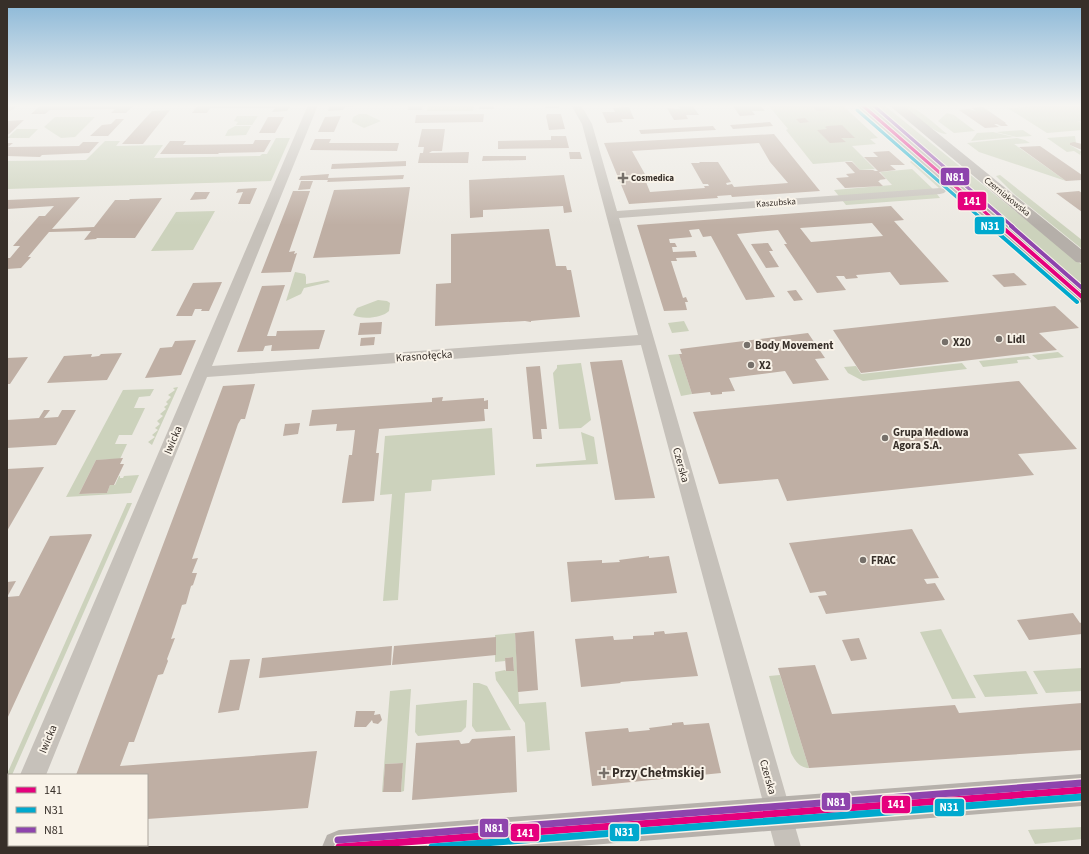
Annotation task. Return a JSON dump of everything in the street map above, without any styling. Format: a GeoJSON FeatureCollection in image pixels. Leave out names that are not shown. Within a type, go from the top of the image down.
{"type":"FeatureCollection","features":[{"type":"Feature","properties":{"kind":"main road"},"geometry":{"type":"LineString","coordinates":[[908,145],[1082,297]]}},
{"type":"Feature","properties":{"kind":"main road","name":"Czerniakowska"},"geometry":{"type":"LineString","coordinates":[[944,145],[1082,258]]}},
{"type":"Feature","properties":{"kind":"street","name":"Iwicka"},"geometry":{"type":"LineString","coordinates":[[33,774],[296,145]]}},
{"type":"Feature","properties":{"kind":"street","name":"Czerska"},"geometry":{"type":"LineString","coordinates":[[593,145],[788,847]]}},
{"type":"Feature","properties":{"kind":"street","name":"Kaszubska"},"geometry":{"type":"LineString","coordinates":[[612,215],[940,191]]}},
{"type":"Feature","properties":{"kind":"street","name":"Krasnołęcka"},"geometry":{"type":"LineString","coordinates":[[199,377],[646,340]]}},
{"type":"Feature","properties":{"kind":"street"},"geometry":{"type":"LineString","coordinates":[[339,847],[1082,790]]}},
{"type":"Feature","properties":{"kind":"green space"},"geometry":{"type":"Polygon","coordinates":[[[101,145],[163,145],[154,158],[260,156],[262,154],[267,154],[272,145],[287,145],[271,181],[7,189],[7,161],[86,160],[101,145]]]}},
{"type":"Feature","properties":{"kind":"green space"},"geometry":{"type":"Polygon","coordinates":[[[798,145],[866,145],[852,146],[875,169],[860,170],[852,161],[813,164],[798,145]]]}},
{"type":"Feature","properties":{"kind":"green space"},"geometry":{"type":"Polygon","coordinates":[[[915,145],[933,145],[1082,265],[1082,288],[915,145]]]}},
{"type":"Feature","properties":{"kind":"green space"},"geometry":{"type":"Polygon","coordinates":[[[969,145],[1015,145],[1066,181],[979,152],[969,145]]]}},
{"type":"Feature","properties":{"kind":"green space"},"geometry":{"type":"Polygon","coordinates":[[[1057,145],[1070,145],[1082,152],[1080,154],[1082,156],[1074,151],[1067,152],[1057,145]]]}},
{"type":"Feature","properties":{"kind":"green space"},"geometry":{"type":"Polygon","coordinates":[[[913,159],[941,183],[943,187],[939,188],[910,162],[913,159]]]}},
{"type":"Feature","properties":{"kind":"green space"},"geometry":{"type":"Polygon","coordinates":[[[912,169],[934,190],[940,198],[846,205],[834,190],[892,185],[880,172],[912,169]]]}},
{"type":"Feature","properties":{"kind":"green space"},"geometry":{"type":"Polygon","coordinates":[[[1000,175],[1082,240],[1082,249],[1014,194],[996,176],[1000,175]]]}},
{"type":"Feature","properties":{"kind":"green space"},"geometry":{"type":"Polygon","coordinates":[[[215,211],[193,250],[151,251],[176,212],[215,211]]]}},
{"type":"Feature","properties":{"kind":"green space"},"geometry":{"type":"Polygon","coordinates":[[[295,272],[305,274],[306,284],[328,280],[330,282],[304,288],[301,294],[286,301],[295,272]]]}},
{"type":"Feature","properties":{"kind":"green space"},"geometry":{"type":"Polygon","coordinates":[[[378,300],[387,301],[390,303],[389,311],[372,318],[357,317],[353,315],[357,308],[378,300]]]}},
{"type":"Feature","properties":{"kind":"green space"},"geometry":{"type":"Polygon","coordinates":[[[684,321],[689,331],[672,333],[668,323],[684,321]]]}},
{"type":"Feature","properties":{"kind":"green space"},"geometry":{"type":"Polygon","coordinates":[[[1058,352],[1064,357],[1038,360],[1032,355],[1058,352]]]}},
{"type":"Feature","properties":{"kind":"green space"},"geometry":{"type":"Polygon","coordinates":[[[679,354],[692,394],[681,396],[668,355],[679,354]]]}},
{"type":"Feature","properties":{"kind":"green space"},"geometry":{"type":"Polygon","coordinates":[[[1028,356],[1031,359],[1017,360],[1018,363],[983,367],[979,361],[1028,356]]]}},
{"type":"Feature","properties":{"kind":"green space"},"geometry":{"type":"Polygon","coordinates":[[[581,363],[591,420],[581,428],[559,429],[553,373],[557,368],[557,365],[581,363]]]}},
{"type":"Feature","properties":{"kind":"green space"},"geometry":{"type":"Polygon","coordinates":[[[962,363],[967,369],[863,381],[848,373],[844,367],[856,366],[861,374],[962,363]]]}},
{"type":"Feature","properties":{"kind":"green space"},"geometry":{"type":"Polygon","coordinates":[[[178,387],[152,445],[148,442],[155,437],[152,435],[158,430],[155,428],[160,424],[157,421],[163,416],[160,414],[166,409],[164,407],[168,404],[166,402],[171,397],[168,395],[175,390],[173,388],[178,387]]]}},
{"type":"Feature","properties":{"kind":"green space"},"geometry":{"type":"Polygon","coordinates":[[[154,389],[150,396],[139,397],[134,408],[145,408],[132,435],[119,435],[115,444],[127,444],[120,459],[96,460],[79,494],[107,493],[110,485],[115,485],[119,476],[120,478],[123,478],[124,476],[139,475],[131,493],[66,497],[123,390],[154,389]]]}},
{"type":"Feature","properties":{"kind":"green space"},"geometry":{"type":"Polygon","coordinates":[[[492,428],[495,475],[432,480],[431,491],[405,493],[398,600],[383,601],[392,494],[380,495],[385,436],[492,428]]]}},
{"type":"Feature","properties":{"kind":"green space"},"geometry":{"type":"Polygon","coordinates":[[[581,432],[594,437],[598,464],[536,467],[536,464],[586,460],[581,432]]]}},
{"type":"Feature","properties":{"kind":"green space"},"geometry":{"type":"Polygon","coordinates":[[[127,503],[132,503],[12,774],[8,774],[7,787],[7,774],[127,503]]]}},
{"type":"Feature","properties":{"kind":"green space"},"geometry":{"type":"Polygon","coordinates":[[[941,629],[976,698],[952,699],[920,632],[941,629]]]}},
{"type":"Feature","properties":{"kind":"green space"},"geometry":{"type":"Polygon","coordinates":[[[515,633],[519,704],[546,702],[550,750],[527,752],[525,723],[496,680],[495,672],[514,670],[513,657],[505,658],[505,661],[495,662],[495,635],[515,633]]]}},
{"type":"Feature","properties":{"kind":"green space"},"geometry":{"type":"Polygon","coordinates":[[[1082,668],[1082,691],[1046,693],[1033,671],[1082,668]]]}},
{"type":"Feature","properties":{"kind":"green space"},"geometry":{"type":"Polygon","coordinates":[[[1026,671],[1038,694],[985,697],[973,675],[1026,671]]]}},
{"type":"Feature","properties":{"kind":"green space"},"geometry":{"type":"Polygon","coordinates":[[[780,675],[809,768],[798,764],[791,753],[769,676],[780,675]]]}},
{"type":"Feature","properties":{"kind":"green space"},"geometry":{"type":"Polygon","coordinates":[[[473,683],[479,683],[487,686],[511,730],[476,732],[472,726],[473,683]]]}},
{"type":"Feature","properties":{"kind":"green space"},"geometry":{"type":"Polygon","coordinates":[[[411,689],[404,791],[401,792],[403,763],[385,764],[382,792],[390,691],[411,689]]]}},
{"type":"Feature","properties":{"kind":"green space"},"geometry":{"type":"Polygon","coordinates":[[[467,700],[466,727],[461,732],[418,736],[415,732],[416,705],[467,700]]]}},
{"type":"Feature","properties":{"kind":"green space"},"geometry":{"type":"Polygon","coordinates":[[[1082,827],[1082,839],[1035,844],[1028,830],[1082,827]]]}},
{"type":"Feature","properties":{"kind":"building"},"geometry":{"type":"Polygon","coordinates":[[[7,145],[11,145],[8,147],[96,145],[89,153],[42,155],[40,157],[7,156],[7,145]]]}},
{"type":"Feature","properties":{"kind":"building"},"geometry":{"type":"Polygon","coordinates":[[[167,145],[268,145],[264,152],[160,154],[167,145]]]}},
{"type":"Feature","properties":{"kind":"building"},"geometry":{"type":"Polygon","coordinates":[[[312,145],[399,145],[397,151],[310,150],[312,145]]]}},
{"type":"Feature","properties":{"kind":"building"},"geometry":{"type":"Polygon","coordinates":[[[418,145],[443,145],[442,151],[432,151],[429,153],[469,152],[468,163],[418,163],[420,153],[423,153],[424,147],[418,147],[418,145]]]}},
{"type":"Feature","properties":{"kind":"building"},"geometry":{"type":"Polygon","coordinates":[[[498,145],[568,145],[569,148],[498,149],[498,145]]]}},
{"type":"Feature","properties":{"kind":"building"},"geometry":{"type":"Polygon","coordinates":[[[605,145],[730,145],[632,151],[646,176],[648,182],[646,182],[650,192],[705,188],[704,186],[709,186],[708,184],[703,184],[691,163],[700,163],[699,162],[718,162],[731,182],[726,183],[727,185],[732,184],[734,187],[788,183],[770,162],[760,145],[783,145],[820,191],[732,197],[731,195],[717,196],[718,198],[629,204],[605,145]]]}},
{"type":"Feature","properties":{"kind":"building"},"geometry":{"type":"Polygon","coordinates":[[[1070,145],[1082,145],[1082,150],[1070,145]]]}},
{"type":"Feature","properties":{"kind":"building"},"geometry":{"type":"Polygon","coordinates":[[[1040,146],[1082,175],[1082,180],[1066,181],[1019,147],[1040,146]]]}},
{"type":"Feature","properties":{"kind":"building"},"geometry":{"type":"Polygon","coordinates":[[[889,151],[905,165],[890,165],[896,170],[879,172],[864,157],[878,157],[873,152],[889,151]]]}},
{"type":"Feature","properties":{"kind":"building"},"geometry":{"type":"Polygon","coordinates":[[[569,152],[580,152],[582,159],[570,159],[569,152]]]}},
{"type":"Feature","properties":{"kind":"building"},"geometry":{"type":"Polygon","coordinates":[[[483,156],[526,156],[526,160],[482,161],[483,156]]]}},
{"type":"Feature","properties":{"kind":"building"},"geometry":{"type":"Polygon","coordinates":[[[406,161],[406,166],[331,169],[332,164],[406,161]]]}},
{"type":"Feature","properties":{"kind":"building"},"geometry":{"type":"Polygon","coordinates":[[[845,162],[852,162],[860,170],[878,171],[886,179],[878,181],[883,186],[845,188],[836,178],[849,177],[846,174],[855,173],[845,162]]]}},
{"type":"Feature","properties":{"kind":"building"},"geometry":{"type":"Polygon","coordinates":[[[329,174],[328,178],[404,175],[403,179],[327,182],[328,180],[299,180],[301,176],[329,174]]]}},
{"type":"Feature","properties":{"kind":"building"},"geometry":{"type":"Polygon","coordinates":[[[564,175],[572,212],[564,213],[563,206],[483,210],[483,217],[470,218],[469,180],[564,175]]]}},
{"type":"Feature","properties":{"kind":"building"},"geometry":{"type":"Polygon","coordinates":[[[301,181],[313,181],[310,189],[298,190],[301,181]]]}},
{"type":"Feature","properties":{"kind":"building"},"geometry":{"type":"Polygon","coordinates":[[[410,187],[400,254],[313,258],[334,190],[410,187]]]}},
{"type":"Feature","properties":{"kind":"building"},"geometry":{"type":"Polygon","coordinates":[[[257,188],[250,204],[238,204],[243,192],[236,193],[238,189],[257,188]]]}},
{"type":"Feature","properties":{"kind":"building"},"geometry":{"type":"Polygon","coordinates":[[[293,191],[310,191],[289,252],[295,251],[294,254],[297,253],[291,272],[261,273],[293,191]]]}},
{"type":"Feature","properties":{"kind":"building"},"geometry":{"type":"Polygon","coordinates":[[[1079,191],[1082,193],[1082,212],[1056,193],[1079,191]]]}},
{"type":"Feature","properties":{"kind":"building"},"geometry":{"type":"Polygon","coordinates":[[[195,192],[210,192],[206,199],[190,200],[195,192]]]}},
{"type":"Feature","properties":{"kind":"building"},"geometry":{"type":"Polygon","coordinates":[[[80,197],[52,229],[94,227],[115,200],[162,198],[135,238],[97,238],[84,240],[91,231],[49,232],[28,257],[31,257],[21,268],[7,269],[7,258],[10,258],[20,246],[13,246],[39,216],[45,216],[54,206],[7,209],[7,200],[80,197]]]}},
{"type":"Feature","properties":{"kind":"building"},"geometry":{"type":"Polygon","coordinates":[[[891,206],[904,220],[894,221],[949,282],[900,285],[890,272],[856,275],[858,278],[846,279],[844,276],[836,276],[846,290],[817,293],[784,244],[787,244],[778,230],[737,234],[775,297],[746,300],[711,236],[703,237],[699,229],[689,230],[692,237],[669,239],[670,243],[675,243],[677,247],[672,247],[673,252],[695,251],[697,257],[676,258],[677,261],[671,261],[683,298],[686,297],[688,302],[685,302],[687,310],[664,311],[637,225],[891,206]],[[872,223],[800,228],[811,242],[883,236],[872,223]]]}},
{"type":"Feature","properties":{"kind":"building"},"geometry":{"type":"Polygon","coordinates":[[[549,229],[556,266],[566,266],[567,270],[571,270],[580,317],[531,322],[525,321],[435,326],[436,284],[451,283],[451,234],[549,229]]]}},
{"type":"Feature","properties":{"kind":"building"},"geometry":{"type":"Polygon","coordinates":[[[768,243],[773,251],[769,251],[779,267],[766,268],[751,244],[768,243]]]}},
{"type":"Feature","properties":{"kind":"building"},"geometry":{"type":"Polygon","coordinates":[[[1014,273],[1027,285],[1004,287],[992,275],[1014,273]]]}},
{"type":"Feature","properties":{"kind":"building"},"geometry":{"type":"Polygon","coordinates":[[[222,282],[209,311],[195,309],[192,316],[176,316],[193,283],[222,282]]]}},
{"type":"Feature","properties":{"kind":"building"},"geometry":{"type":"Polygon","coordinates":[[[285,285],[267,336],[276,336],[277,331],[325,330],[319,349],[271,351],[272,345],[265,346],[263,351],[237,352],[262,286],[285,285]]]}},
{"type":"Feature","properties":{"kind":"building"},"geometry":{"type":"Polygon","coordinates":[[[796,290],[803,300],[794,301],[787,291],[796,290]]]}},
{"type":"Feature","properties":{"kind":"building","name":"X20"},"geometry":{"type":"Polygon","coordinates":[[[1055,306],[1079,328],[1039,333],[1057,350],[861,373],[833,330],[1055,306]]]}},
{"type":"Feature","properties":{"kind":"building"},"geometry":{"type":"Polygon","coordinates":[[[382,322],[381,334],[358,335],[360,323],[382,322]]]}},
{"type":"Feature","properties":{"kind":"building","name":"X2"},"geometry":{"type":"Polygon","coordinates":[[[808,333],[825,358],[815,359],[829,380],[793,384],[785,371],[729,378],[735,391],[711,395],[710,392],[692,394],[679,354],[682,354],[680,349],[808,333]]]}},
{"type":"Feature","properties":{"kind":"building"},"geometry":{"type":"Polygon","coordinates":[[[375,337],[374,345],[360,346],[361,338],[375,337]]]}},
{"type":"Feature","properties":{"kind":"building"},"geometry":{"type":"Polygon","coordinates":[[[196,340],[181,375],[145,378],[160,348],[172,347],[175,341],[196,340]]]}},
{"type":"Feature","properties":{"kind":"building"},"geometry":{"type":"Polygon","coordinates":[[[122,353],[107,380],[47,383],[64,356],[92,354],[91,357],[99,356],[101,354],[122,353]]]}},
{"type":"Feature","properties":{"kind":"building"},"geometry":{"type":"Polygon","coordinates":[[[28,357],[10,384],[7,384],[7,358],[28,357]]]}},
{"type":"Feature","properties":{"kind":"building"},"geometry":{"type":"Polygon","coordinates":[[[622,360],[655,498],[615,500],[590,362],[622,360]]]}},
{"type":"Feature","properties":{"kind":"building"},"geometry":{"type":"Polygon","coordinates":[[[540,366],[547,429],[541,429],[542,439],[533,439],[526,367],[540,366]]]}},
{"type":"Feature","properties":{"kind":"building","name":"Grupa Mediowa Agora S.A."},"geometry":{"type":"Polygon","coordinates":[[[1019,381],[1077,449],[1018,454],[1034,475],[787,501],[778,479],[719,484],[693,412],[1019,381]]]}},
{"type":"Feature","properties":{"kind":"building"},"geometry":{"type":"Polygon","coordinates":[[[255,384],[245,419],[241,419],[238,424],[192,559],[198,558],[192,573],[197,573],[193,585],[191,586],[186,604],[182,605],[171,639],[175,638],[167,659],[168,661],[163,674],[158,675],[134,742],[129,742],[120,766],[317,751],[308,808],[148,819],[148,774],[76,774],[223,386],[255,384]]]}},
{"type":"Feature","properties":{"kind":"building"},"geometry":{"type":"Polygon","coordinates":[[[443,397],[442,401],[484,398],[484,401],[488,400],[488,409],[484,409],[485,421],[379,429],[376,453],[379,453],[374,501],[342,503],[349,455],[352,455],[355,430],[336,431],[337,424],[309,426],[312,410],[432,402],[432,398],[443,397]]]}},
{"type":"Feature","properties":{"kind":"building"},"geometry":{"type":"Polygon","coordinates":[[[44,410],[50,410],[44,418],[58,417],[62,410],[76,410],[56,445],[7,448],[7,420],[39,418],[44,410]]]}},
{"type":"Feature","properties":{"kind":"building"},"geometry":{"type":"Polygon","coordinates":[[[300,423],[298,434],[283,436],[285,424],[300,423]]]}},
{"type":"Feature","properties":{"kind":"building"},"geometry":{"type":"Polygon","coordinates":[[[123,458],[120,464],[124,464],[114,485],[110,485],[107,493],[79,494],[96,460],[123,458]]]}},
{"type":"Feature","properties":{"kind":"building"},"geometry":{"type":"Polygon","coordinates":[[[44,467],[7,531],[7,469],[44,467]]]}},
{"type":"Feature","properties":{"kind":"building"},"geometry":{"type":"Polygon","coordinates":[[[912,529],[939,578],[924,579],[927,584],[935,583],[945,600],[826,614],[818,596],[827,595],[825,591],[810,593],[789,543],[912,529]]]}},
{"type":"Feature","properties":{"kind":"building"},"geometry":{"type":"Polygon","coordinates":[[[92,535],[7,719],[8,616],[7,597],[19,596],[50,536],[92,535]]]}},
{"type":"Feature","properties":{"kind":"building"},"geometry":{"type":"Polygon","coordinates":[[[649,556],[649,558],[669,556],[677,593],[571,602],[567,562],[602,560],[602,563],[620,562],[619,560],[649,556]]]}},
{"type":"Feature","properties":{"kind":"building"},"geometry":{"type":"Polygon","coordinates":[[[16,581],[7,597],[7,582],[16,581]]]}},
{"type":"Feature","properties":{"kind":"building"},"geometry":{"type":"Polygon","coordinates":[[[1073,613],[1080,623],[1082,622],[1082,634],[1029,640],[1017,620],[1073,613]]]}},
{"type":"Feature","properties":{"kind":"building"},"geometry":{"type":"Polygon","coordinates":[[[534,631],[538,690],[518,692],[515,633],[534,631]]]}},
{"type":"Feature","properties":{"kind":"building"},"geometry":{"type":"Polygon","coordinates":[[[664,631],[665,634],[687,632],[698,676],[620,682],[621,683],[581,687],[575,639],[613,636],[614,640],[633,639],[633,636],[654,635],[654,632],[664,631]]]}},
{"type":"Feature","properties":{"kind":"building"},"geometry":{"type":"Polygon","coordinates":[[[496,637],[496,655],[392,665],[394,646],[496,637]]]}},
{"type":"Feature","properties":{"kind":"building"},"geometry":{"type":"Polygon","coordinates":[[[859,638],[867,659],[851,661],[842,640],[859,638]]]}},
{"type":"Feature","properties":{"kind":"building"},"geometry":{"type":"Polygon","coordinates":[[[392,646],[391,665],[259,678],[262,658],[392,646]]]}},
{"type":"Feature","properties":{"kind":"building"},"geometry":{"type":"Polygon","coordinates":[[[513,657],[514,671],[506,671],[505,658],[513,657]]]}},
{"type":"Feature","properties":{"kind":"building"},"geometry":{"type":"Polygon","coordinates":[[[250,659],[239,710],[218,713],[230,660],[250,659]]]}},
{"type":"Feature","properties":{"kind":"building"},"geometry":{"type":"Polygon","coordinates":[[[815,665],[832,714],[955,705],[959,713],[1082,703],[1082,750],[809,768],[778,668],[815,665]]]}},
{"type":"Feature","properties":{"kind":"building"},"geometry":{"type":"Polygon","coordinates":[[[356,711],[375,711],[374,715],[380,714],[382,720],[378,724],[373,723],[372,720],[366,727],[354,727],[356,711]]]}},
{"type":"Feature","properties":{"kind":"building"},"geometry":{"type":"Polygon","coordinates":[[[683,722],[684,725],[709,723],[721,773],[592,786],[585,732],[628,728],[629,732],[650,730],[649,728],[683,722]]]}},
{"type":"Feature","properties":{"kind":"building"},"geometry":{"type":"Polygon","coordinates":[[[515,736],[517,792],[412,800],[416,743],[459,740],[461,744],[469,743],[472,739],[515,736]]]}},
{"type":"Feature","properties":{"kind":"building"},"geometry":{"type":"Polygon","coordinates":[[[403,763],[401,792],[383,792],[385,764],[403,763]]]}},
{"type":"Feature","properties":{"kind":"transit line","name":"N31"},"geometry":{"type":"LineString","coordinates":[[897,145],[1077,302]]}},
{"type":"Feature","properties":{"kind":"transit line","name":"141"},"geometry":{"type":"LineString","coordinates":[[908,145],[1082,297]]}},
{"type":"Feature","properties":{"kind":"transit line","name":"N81"},"geometry":{"type":"LineString","coordinates":[[919,145],[1082,288]]}},
{"type":"Feature","properties":{"kind":"transit line","name":"N81"},"geometry":{"type":"LineString","coordinates":[[338,840],[1082,783]]}},
{"type":"Feature","properties":{"kind":"transit line","name":"141"},"geometry":{"type":"LineString","coordinates":[[339,847],[1082,790]]}},
{"type":"Feature","properties":{"kind":"transit line","name":"N31"},"geometry":{"type":"LineString","coordinates":[[432,847],[1082,797]]}},
{"type":"Feature","properties":{"kind":"place","name":"Cosmedica"},"geometry":{"type":"Point","coordinates":[623,178]}},
{"type":"Feature","properties":{"kind":"place","name":"Lidl"},"geometry":{"type":"Point","coordinates":[999,339]}},
{"type":"Feature","properties":{"kind":"place","name":"X20"},"geometry":{"type":"Point","coordinates":[945,342]}},
{"type":"Feature","properties":{"kind":"place","name":"Body Movement"},"geometry":{"type":"Point","coordinates":[747,345]}},
{"type":"Feature","properties":{"kind":"place","name":"X2"},"geometry":{"type":"Point","coordinates":[751,365]}},
{"type":"Feature","properties":{"kind":"place","name":"Grupa Mediowa Agora S.A."},"geometry":{"type":"Point","coordinates":[885,438]}},
{"type":"Feature","properties":{"kind":"place","name":"FRAC"},"geometry":{"type":"Point","coordinates":[863,560]}},
{"type":"Feature","properties":{"kind":"place","name":"Przy Chełmskiej"},"geometry":{"type":"Point","coordinates":[604,773]}}]}
